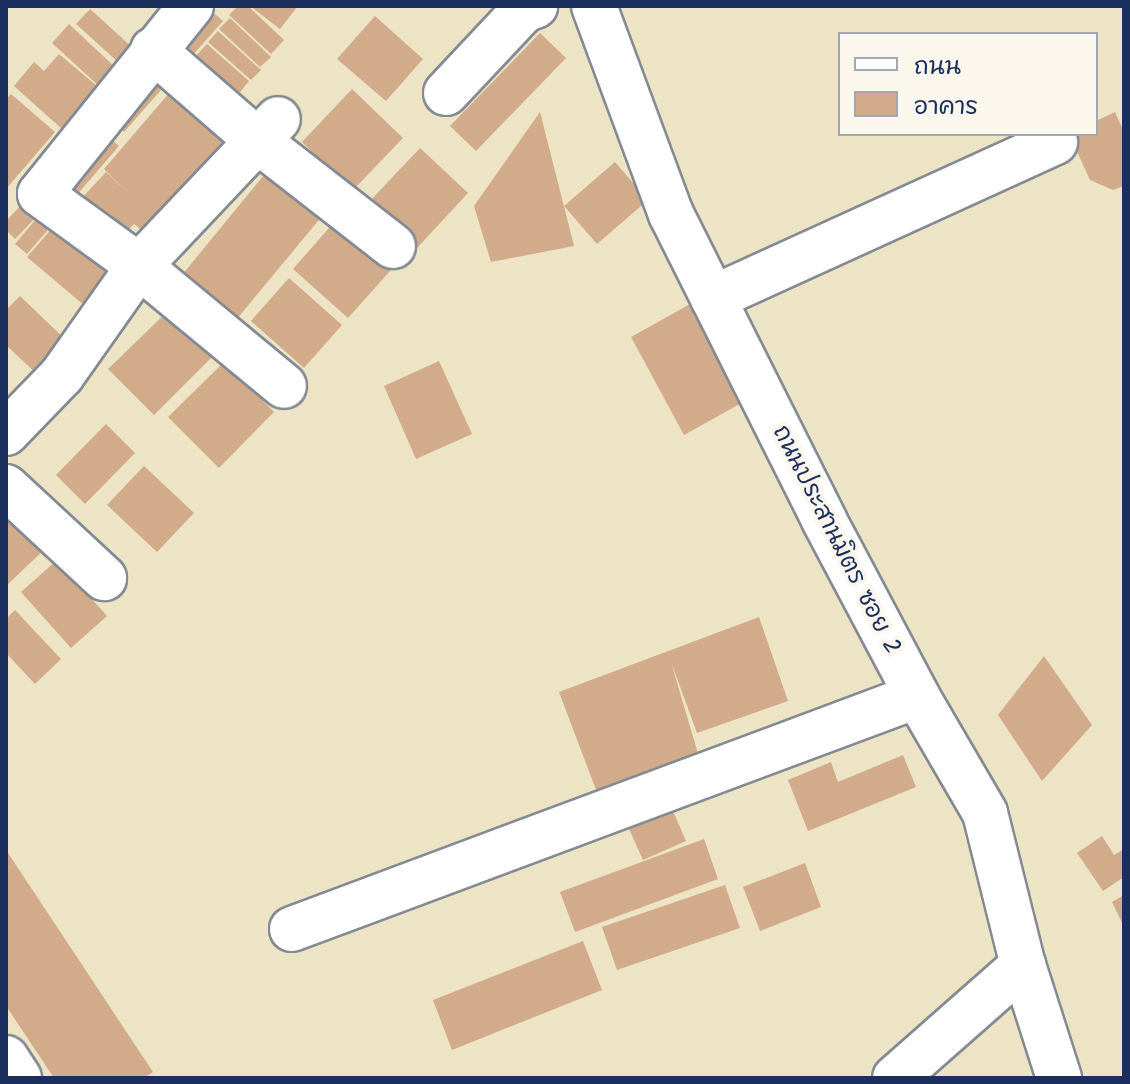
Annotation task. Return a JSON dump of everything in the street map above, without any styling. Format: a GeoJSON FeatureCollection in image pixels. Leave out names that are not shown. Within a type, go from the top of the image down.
{"type":"FeatureCollection","features":[{"type":"Feature","properties":{"kind":"street"},"geometry":{"type":"LineString","coordinates":[[191,6],[40,194],[139,266],[284,386]]}},
{"type":"Feature","properties":{"kind":"street"},"geometry":{"type":"LineString","coordinates":[[446,93],[524,10],[535,6]]}},
{"type":"Feature","properties":{"kind":"street","name":"ถนนประสานมิตร ซอย 2"},"geometry":{"type":"LineString","coordinates":[[594,6],[671,214],[917,696],[985,813],[1023,965],[1059,1078]]}},
{"type":"Feature","properties":{"kind":"street"},"geometry":{"type":"LineString","coordinates":[[153,50],[268,130],[393,246]]}},
{"type":"Feature","properties":{"kind":"street"},"geometry":{"type":"LineString","coordinates":[[6,433],[62,375],[139,266],[268,130]]}},
{"type":"Feature","properties":{"kind":"street"},"geometry":{"type":"LineString","coordinates":[[713,298],[1055,142]]}},
{"type":"Feature","properties":{"kind":"street"},"geometry":{"type":"LineString","coordinates":[[6,487],[104,578]]}},
{"type":"Feature","properties":{"kind":"street"},"geometry":{"type":"LineString","coordinates":[[292,929],[917,696]]}},
{"type":"Feature","properties":{"kind":"street"},"geometry":{"type":"LineString","coordinates":[[895,1078],[1023,965]]}},
{"type":"Feature","properties":{"kind":"street"},"geometry":{"type":"LineString","coordinates":[[6,1058],[19,1078]]}},
{"type":"Feature","properties":{"kind":"building"},"geometry":{"type":"Polygon","coordinates":[[[238,6],[248,6],[284,40],[271,54],[229,15],[238,6]]]}},
{"type":"Feature","properties":{"kind":"building"},"geometry":{"type":"Polygon","coordinates":[[[250,6],[298,6],[280,29],[250,6]]]}},
{"type":"Feature","properties":{"kind":"building"},"geometry":{"type":"Polygon","coordinates":[[[90,9],[133,48],[119,63],[76,24],[90,9]]]}},
{"type":"Feature","properties":{"kind":"building"},"geometry":{"type":"Polygon","coordinates":[[[209,9],[223,21],[191,57],[176,44],[209,9]]]}},
{"type":"Feature","properties":{"kind":"building"},"geometry":{"type":"Polygon","coordinates":[[[375,16],[423,59],[386,101],[337,59],[375,16]]]}},
{"type":"Feature","properties":{"kind":"building"},"geometry":{"type":"Polygon","coordinates":[[[230,18],[271,57],[260,67],[219,29],[230,18]]]}},
{"type":"Feature","properties":{"kind":"building"},"geometry":{"type":"Polygon","coordinates":[[[69,24],[117,69],[100,87],[52,43],[69,24]]]}},
{"type":"Feature","properties":{"kind":"building"},"geometry":{"type":"Polygon","coordinates":[[[218,31],[261,70],[251,80],[208,42],[218,31]]]}},
{"type":"Feature","properties":{"kind":"building"},"geometry":{"type":"Polygon","coordinates":[[[540,33],[566,58],[476,151],[450,126],[540,33]]]}},
{"type":"Feature","properties":{"kind":"building"},"geometry":{"type":"Polygon","coordinates":[[[207,44],[249,81],[237,96],[194,58],[207,44]]]}},
{"type":"Feature","properties":{"kind":"building"},"geometry":{"type":"Polygon","coordinates":[[[59,54],[98,87],[62,129],[14,86],[34,62],[44,71],[59,54]]]}},
{"type":"Feature","properties":{"kind":"building"},"geometry":{"type":"Polygon","coordinates":[[[156,71],[168,82],[124,132],[111,120],[156,71]]]}},
{"type":"Feature","properties":{"kind":"building"},"geometry":{"type":"Polygon","coordinates":[[[176,85],[246,152],[166,250],[134,224],[122,237],[81,199],[106,172],[127,192],[104,169],[176,85]]]}},
{"type":"Feature","properties":{"kind":"building"},"geometry":{"type":"Polygon","coordinates":[[[352,89],[403,138],[352,191],[302,142],[352,89]]]}},
{"type":"Feature","properties":{"kind":"building"},"geometry":{"type":"Polygon","coordinates":[[[11,94],[55,132],[6,189],[6,100],[11,94]]]}},
{"type":"Feature","properties":{"kind":"building"},"geometry":{"type":"Polygon","coordinates":[[[540,112],[574,246],[491,262],[474,206],[540,112]]]}},
{"type":"Feature","properties":{"kind":"building"},"geometry":{"type":"Polygon","coordinates":[[[1115,112],[1124,132],[1124,186],[1113,190],[1090,180],[1070,136],[1098,136],[1098,120],[1115,112]]]}},
{"type":"Feature","properties":{"kind":"building"},"geometry":{"type":"Polygon","coordinates":[[[105,134],[119,146],[74,198],[60,186],[105,134]]]}},
{"type":"Feature","properties":{"kind":"building"},"geometry":{"type":"Polygon","coordinates":[[[420,148],[468,193],[417,248],[369,202],[420,148]]]}},
{"type":"Feature","properties":{"kind":"building"},"geometry":{"type":"Polygon","coordinates":[[[615,162],[648,200],[597,244],[564,206],[615,162]]]}},
{"type":"Feature","properties":{"kind":"building"},"geometry":{"type":"Polygon","coordinates":[[[273,164],[328,209],[231,326],[177,281],[273,164]]]}},
{"type":"Feature","properties":{"kind":"building"},"geometry":{"type":"Polygon","coordinates":[[[25,201],[39,214],[15,239],[6,230],[6,221],[25,201]]]}},
{"type":"Feature","properties":{"kind":"building"},"geometry":{"type":"Polygon","coordinates":[[[47,206],[59,217],[27,254],[15,244],[47,206]]]}},
{"type":"Feature","properties":{"kind":"building"},"geometry":{"type":"Polygon","coordinates":[[[60,219],[114,265],[105,323],[27,257],[60,219]]]}},
{"type":"Feature","properties":{"kind":"building"},"geometry":{"type":"Polygon","coordinates":[[[336,220],[391,270],[348,318],[293,269],[336,220]]]}},
{"type":"Feature","properties":{"kind":"building"},"geometry":{"type":"Polygon","coordinates":[[[289,278],[342,325],[304,368],[251,321],[289,278]]]}},
{"type":"Feature","properties":{"kind":"building"},"geometry":{"type":"Polygon","coordinates":[[[20,296],[70,344],[39,376],[6,345],[6,310],[20,296]]]}},
{"type":"Feature","properties":{"kind":"building"},"geometry":{"type":"Polygon","coordinates":[[[701,298],[754,396],[684,435],[631,337],[701,298]]]}},
{"type":"Feature","properties":{"kind":"building"},"geometry":{"type":"Polygon","coordinates":[[[169,310],[214,355],[154,415],[108,369],[169,310]]]}},
{"type":"Feature","properties":{"kind":"building"},"geometry":{"type":"Polygon","coordinates":[[[439,361],[472,434],[416,459],[384,386],[439,361]]]}},
{"type":"Feature","properties":{"kind":"building"},"geometry":{"type":"Polygon","coordinates":[[[224,362],[274,412],[219,468],[168,417],[224,362]]]}},
{"type":"Feature","properties":{"kind":"building"},"geometry":{"type":"Polygon","coordinates":[[[106,424],[135,453],[85,504],[56,475],[106,424]]]}},
{"type":"Feature","properties":{"kind":"building"},"geometry":{"type":"Polygon","coordinates":[[[144,466],[194,513],[157,552],[107,505],[144,466]]]}},
{"type":"Feature","properties":{"kind":"building"},"geometry":{"type":"Polygon","coordinates":[[[6,513],[48,546],[6,586],[6,513]]]}},
{"type":"Feature","properties":{"kind":"building"},"geometry":{"type":"Polygon","coordinates":[[[57,560],[107,616],[71,648],[21,592],[57,560]]]}},
{"type":"Feature","properties":{"kind":"building"},"geometry":{"type":"Polygon","coordinates":[[[15,610],[61,659],[35,684],[6,653],[6,619],[15,610]]]}},
{"type":"Feature","properties":{"kind":"building"},"geometry":{"type":"Polygon","coordinates":[[[759,617],[788,701],[697,733],[671,662],[699,757],[598,795],[559,692],[759,617]]]}},
{"type":"Feature","properties":{"kind":"building"},"geometry":{"type":"Polygon","coordinates":[[[1044,656],[1092,725],[1042,781],[998,715],[1044,656]]]}},
{"type":"Feature","properties":{"kind":"building"},"geometry":{"type":"Polygon","coordinates":[[[903,755],[916,787],[808,831],[788,780],[831,762],[838,782],[903,755]]]}},
{"type":"Feature","properties":{"kind":"building"},"geometry":{"type":"Polygon","coordinates":[[[673,811],[686,841],[643,860],[629,829],[673,811]]]}},
{"type":"Feature","properties":{"kind":"building"},"geometry":{"type":"Polygon","coordinates":[[[1102,836],[1114,855],[1124,849],[1124,877],[1103,891],[1077,853],[1102,836]]]}},
{"type":"Feature","properties":{"kind":"building"},"geometry":{"type":"Polygon","coordinates":[[[704,839],[718,879],[575,932],[560,892],[704,839]]]}},
{"type":"Feature","properties":{"kind":"building"},"geometry":{"type":"Polygon","coordinates":[[[6,850],[153,1072],[144,1078],[54,1078],[6,1006],[6,850]]]}},
{"type":"Feature","properties":{"kind":"building"},"geometry":{"type":"Polygon","coordinates":[[[805,863],[821,907],[760,931],[743,887],[805,863]]]}},
{"type":"Feature","properties":{"kind":"building"},"geometry":{"type":"Polygon","coordinates":[[[725,885],[740,928],[617,970],[602,927],[725,885]]]}},
{"type":"Feature","properties":{"kind":"building"},"geometry":{"type":"Polygon","coordinates":[[[1124,895],[1124,927],[1112,902],[1124,895]]]}},
{"type":"Feature","properties":{"kind":"building"},"geometry":{"type":"Polygon","coordinates":[[[583,941],[602,990],[452,1050],[433,1000],[583,941]]]}}]}
